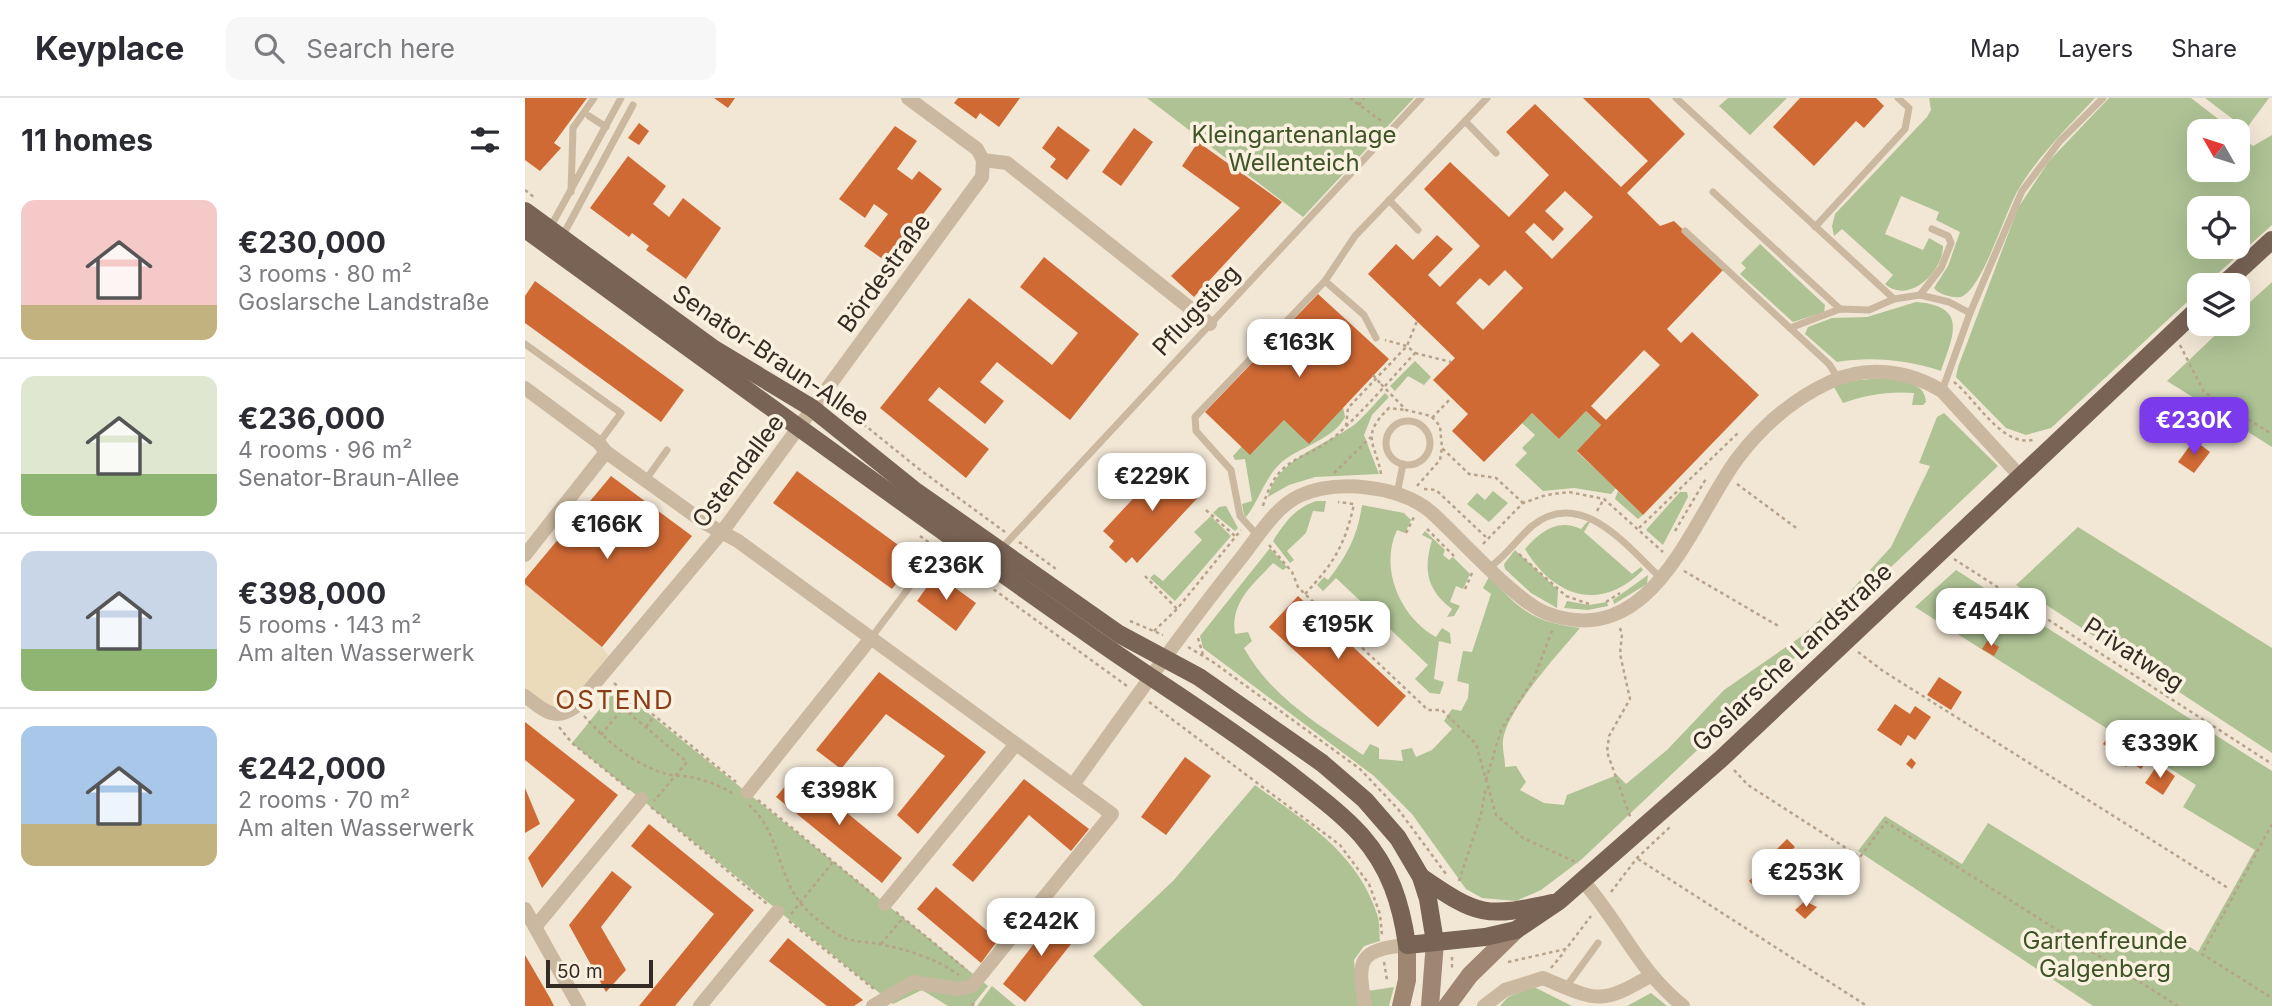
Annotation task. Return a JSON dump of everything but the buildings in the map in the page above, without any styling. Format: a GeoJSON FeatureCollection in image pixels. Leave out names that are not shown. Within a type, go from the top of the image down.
{"type":"FeatureCollection","features":[{"type":"Feature","properties":{"kind":"main road","name":"Senator-Braun-Allee"},"geometry":{"type":"LineString","coordinates":[[525,211],[714,349],[813,408],[914,490],[1119,634],[1220,691],[1292,740],[1347,783],[1383,819],[1421,877],[1429,899],[1435,942]]}},
{"type":"Feature","properties":{"kind":"main road","name":"Senator-Braun-Allee"},"geometry":{"type":"LineString","coordinates":[[525,229],[798,428],[1150,677],[1271,759],[1360,834],[1384,867],[1393,885],[1401,906],[1407,945]]}},
{"type":"Feature","properties":{"kind":"main road"},"geometry":{"type":"LineString","coordinates":[[2236,273],[2272,240]]}},
{"type":"Feature","properties":{"kind":"main road","name":"Goslarsche Landstraße"},"geometry":{"type":"LineString","coordinates":[[1435,942],[1485,937],[1516,930],[1559,901],[1579,876],[1620,848],[1722,758],[2187,319]]}},
{"type":"Feature","properties":{"kind":"main road"},"geometry":{"type":"LineString","coordinates":[[1421,877],[1473,909],[1500,914],[1559,901]]}},
{"type":"Feature","properties":{"kind":"main road"},"geometry":{"type":"LineString","coordinates":[[1447,1006],[1470,975],[1516,930]]}},
{"type":"Feature","properties":{"kind":"main road"},"geometry":{"type":"LineString","coordinates":[[1401,1006],[1407,980],[1407,945],[1435,942],[1430,1006]]}},
{"type":"Feature","properties":{"kind":"street"},"geometry":{"type":"LineString","coordinates":[[908,98],[977,149],[983,160],[1007,163],[1209,324]]}},
{"type":"Feature","properties":{"kind":"street","name":"Bördestraße"},"geometry":{"type":"LineString","coordinates":[[813,408],[982,177],[983,160]]}},
{"type":"Feature","properties":{"kind":"street"},"geometry":{"type":"LineString","coordinates":[[1073,785],[1164,658],[1267,541],[1276,515],[1299,496],[1318,491],[1397,489],[1425,507],[1533,606],[1557,616],[1587,619],[1612,606],[1636,602],[1662,579],[1679,558],[1726,476],[1749,444],[1773,419],[1805,395],[1838,379],[1858,373],[1884,372],[1944,384],[2019,475]]}},
{"type":"Feature","properties":{"kind":"street"},"geometry":{"type":"LineString","coordinates":[[525,388],[645,481],[738,541],[1112,814],[979,979],[965,988],[913,982],[880,1002]]}},
{"type":"Feature","properties":{"kind":"street","name":"Ostendallee"},"geometry":{"type":"LineString","coordinates":[[575,707],[722,533],[813,408]]}},
{"type":"Feature","properties":{"kind":"street"},"geometry":{"type":"LineString","coordinates":[[525,555],[603,447]]}},
{"type":"Feature","properties":{"kind":"street"},"geometry":{"type":"LineString","coordinates":[[745,798],[871,638]]}},
{"type":"Feature","properties":{"kind":"street"},"geometry":{"type":"LineString","coordinates":[[525,696],[548,714],[563,715],[575,707]]}},
{"type":"Feature","properties":{"kind":"street"},"geometry":{"type":"LineString","coordinates":[[885,904],[1016,744]]}},
{"type":"Feature","properties":{"kind":"street"},"geometry":{"type":"LineString","coordinates":[[535,927],[641,799]]}},
{"type":"Feature","properties":{"kind":"street"},"geometry":{"type":"LineString","coordinates":[[1579,876],[1611,915],[1650,976],[1683,1006]]}},
{"type":"Feature","properties":{"kind":"street"},"geometry":{"type":"LineString","coordinates":[[525,909],[579,1006]]}},
{"type":"Feature","properties":{"kind":"street"},"geometry":{"type":"LineString","coordinates":[[700,1006],[777,912]]}},
{"type":"Feature","properties":{"kind":"street"},"geometry":{"type":"LineString","coordinates":[[1365,1006],[1360,972],[1362,962],[1370,952],[1407,945]]}},
{"type":"Feature","properties":{"kind":"street"},"geometry":{"type":"LineString","coordinates":[[1484,1006],[1505,990],[1543,978],[1599,1003],[1616,1001],[1650,976]]}},
{"type":"Feature","properties":{"kind":"lane"},"geometry":{"type":"LineString","coordinates":[[571,192],[573,128],[594,98]]}},
{"type":"Feature","properties":{"kind":"lane"},"geometry":{"type":"LineString","coordinates":[[556,233],[571,192],[621,98]]}},
{"type":"Feature","properties":{"kind":"lane","name":"Pflugstieg"},"geometry":{"type":"LineString","coordinates":[[999,550],[1421,98]]}},
{"type":"Feature","properties":{"kind":"lane"},"geometry":{"type":"LineString","coordinates":[[1267,541],[1240,516],[1231,470],[1196,431],[1195,417],[1325,281],[1355,236],[1487,98]]}},
{"type":"Feature","properties":{"kind":"lane"},"geometry":{"type":"LineString","coordinates":[[1676,98],[1894,299]]}},
{"type":"Feature","properties":{"kind":"lane"},"geometry":{"type":"LineString","coordinates":[[1815,227],[1906,129],[1909,108],[1898,98]]}},
{"type":"Feature","properties":{"kind":"lane"},"geometry":{"type":"LineString","coordinates":[[1944,384],[1970,313],[2022,191],[2060,141],[2103,98]]}},
{"type":"Feature","properties":{"kind":"lane"},"geometry":{"type":"LineString","coordinates":[[556,233],[633,105]]}},
{"type":"Feature","properties":{"kind":"lane"},"geometry":{"type":"LineString","coordinates":[[589,116],[606,127]]}},
{"type":"Feature","properties":{"kind":"lane"},"geometry":{"type":"LineString","coordinates":[[1465,121],[1496,153]]}},
{"type":"Feature","properties":{"kind":"lane"},"geometry":{"type":"LineString","coordinates":[[1713,192],[1840,309]]}},
{"type":"Feature","properties":{"kind":"lane"},"geometry":{"type":"LineString","coordinates":[[1389,200],[1418,230]]}},
{"type":"Feature","properties":{"kind":"lane"},"geometry":{"type":"LineString","coordinates":[[1920,295],[1941,268],[1951,243],[1948,236],[1932,229]]}},
{"type":"Feature","properties":{"kind":"lane"},"geometry":{"type":"LineString","coordinates":[[1685,231],[1829,364],[1838,379]]}},
{"type":"Feature","properties":{"kind":"lane"},"geometry":{"type":"LineString","coordinates":[[1325,281],[1364,315],[1375,338]]}},
{"type":"Feature","properties":{"kind":"lane"},"geometry":{"type":"LineString","coordinates":[[1790,328],[1840,309],[1869,310],[1894,299],[1920,295],[1949,302],[1970,313]]}},
{"type":"Feature","properties":{"kind":"lane"},"geometry":{"type":"LineString","coordinates":[[525,344],[621,413],[603,447]]}},
{"type":"Feature","properties":{"kind":"lane"},"geometry":{"type":"LineString","coordinates":[[1415,422],[1427,431],[1430,445],[1418,462],[1403,464],[1388,451],[1387,437],[1395,425],[1415,422]]}},
{"type":"Feature","properties":{"kind":"lane"},"geometry":{"type":"LineString","coordinates":[[645,481],[667,450]]}},
{"type":"Feature","properties":{"kind":"lane"},"geometry":{"type":"LineString","coordinates":[[1397,489],[1403,464]]}},
{"type":"Feature","properties":{"kind":"lane"},"geometry":{"type":"LineString","coordinates":[[1490,567],[1534,525],[1548,517],[1573,514],[1593,519],[1662,579]]}},
{"type":"Feature","properties":{"kind":"lane"},"geometry":{"type":"LineString","coordinates":[[871,638],[923,569]]}},
{"type":"Feature","properties":{"kind":"lane"},"geometry":{"type":"LineString","coordinates":[[1565,988],[1598,943]]}},
{"type":"Feature","properties":{"kind":"path"},"geometry":{"type":"LineString","coordinates":[[1350,98],[1392,129]]}},
{"type":"Feature","properties":{"kind":"path"},"geometry":{"type":"LineString","coordinates":[[1359,105],[1364,98]]}},
{"type":"Feature","properties":{"kind":"path"},"geometry":{"type":"LineString","coordinates":[[1346,426],[1348,408],[1407,345],[1417,321]]}},
{"type":"Feature","properties":{"kind":"path"},"geometry":{"type":"LineString","coordinates":[[2170,335],[2182,346],[2191,371],[2204,392],[2272,434]]}},
{"type":"Feature","properties":{"kind":"path"},"geometry":{"type":"LineString","coordinates":[[1375,338],[1407,345],[1415,353],[1451,362]]}},
{"type":"Feature","properties":{"kind":"path"},"geometry":{"type":"LineString","coordinates":[[1263,506],[1268,486],[1282,466],[1339,433],[1415,353]]}},
{"type":"Feature","properties":{"kind":"path"},"geometry":{"type":"LineString","coordinates":[[1373,375],[1406,410]]}},
{"type":"Feature","properties":{"kind":"path"},"geometry":{"type":"LineString","coordinates":[[1944,384],[1957,384],[2006,434],[2024,442],[2042,435]]}},
{"type":"Feature","properties":{"kind":"path"},"geometry":{"type":"LineString","coordinates":[[1432,418],[1451,398]]}},
{"type":"Feature","properties":{"kind":"path"},"geometry":{"type":"LineString","coordinates":[[1331,476],[1371,437],[1378,418],[1389,408],[1421,411],[1440,426],[1442,449],[1440,460],[1415,488]]}},
{"type":"Feature","properties":{"kind":"path"},"geometry":{"type":"LineString","coordinates":[[1371,437],[1381,481]]}},
{"type":"Feature","properties":{"kind":"path"},"geometry":{"type":"LineString","coordinates":[[1442,449],[1469,474],[1496,478],[1523,503]]}},
{"type":"Feature","properties":{"kind":"path"},"geometry":{"type":"LineString","coordinates":[[1639,528],[1708,462],[1712,469],[1674,533]]}},
{"type":"Feature","properties":{"kind":"path"},"geometry":{"type":"LineString","coordinates":[[1726,476],[1799,530]]}},
{"type":"Feature","properties":{"kind":"path"},"geometry":{"type":"LineString","coordinates":[[1397,489],[1437,489],[1488,539]]}},
{"type":"Feature","properties":{"kind":"path"},"geometry":{"type":"LineString","coordinates":[[1593,519],[1604,499]]}},
{"type":"Feature","properties":{"kind":"path"},"geometry":{"type":"LineString","coordinates":[[1305,594],[1340,553],[1348,534],[1355,504],[1334,502]]}},
{"type":"Feature","properties":{"kind":"path"},"geometry":{"type":"LineString","coordinates":[[1154,631],[1177,609],[1236,537],[1206,510]]}},
{"type":"Feature","properties":{"kind":"path"},"geometry":{"type":"LineString","coordinates":[[1414,517],[1473,573],[1465,589]]}},
{"type":"Feature","properties":{"kind":"path"},"geometry":{"type":"LineString","coordinates":[[1495,532],[1566,596],[1589,604],[1612,606]]}},
{"type":"Feature","properties":{"kind":"path"},"geometry":{"type":"LineString","coordinates":[[916,533],[1340,845],[1369,884],[1380,914],[1387,980]]}},
{"type":"Feature","properties":{"kind":"path"},"geometry":{"type":"LineString","coordinates":[[1262,556],[1267,541]]}},
{"type":"Feature","properties":{"kind":"path"},"geometry":{"type":"LineString","coordinates":[[1267,541],[1292,572],[1298,587],[1305,594],[1428,710],[1442,710],[1476,744],[1496,815],[1523,838],[1581,864],[1579,876]]}},
{"type":"Feature","properties":{"kind":"path"},"geometry":{"type":"LineString","coordinates":[[1650,568],[1669,543]]}},
{"type":"Feature","properties":{"kind":"path","name":"Privatweg"},"geometry":{"type":"LineString","coordinates":[[1943,548],[1954,558],[2272,764]]}},
{"type":"Feature","properties":{"kind":"path"},"geometry":{"type":"LineString","coordinates":[[1145,576],[1177,609]]}},
{"type":"Feature","properties":{"kind":"path"},"geometry":{"type":"LineString","coordinates":[[1612,606],[1622,592]]}},
{"type":"Feature","properties":{"kind":"path"},"geometry":{"type":"LineString","coordinates":[[1456,888],[1481,814],[1487,769],[1500,730],[1534,678],[1566,596]]}},
{"type":"Feature","properties":{"kind":"path"},"geometry":{"type":"LineString","coordinates":[[1612,606],[1622,634],[1620,654],[1630,699],[1609,736],[1607,752],[1623,805],[1631,818]]}},
{"type":"Feature","properties":{"kind":"path"},"geometry":{"type":"LineString","coordinates":[[1199,635],[1197,642],[1203,655]]}},
{"type":"Feature","properties":{"kind":"path"},"geometry":{"type":"LineString","coordinates":[[1845,641],[1883,671],[2228,888]]}},
{"type":"Feature","properties":{"kind":"path"},"geometry":{"type":"LineString","coordinates":[[603,674],[655,716],[745,798],[833,862],[979,979]]}},
{"type":"Feature","properties":{"kind":"path"},"geometry":{"type":"LineString","coordinates":[[575,707],[601,736],[626,755],[664,774],[723,788],[745,798],[767,825],[784,878],[799,904],[831,930],[849,940],[881,944],[920,956],[962,977]]}},
{"type":"Feature","properties":{"kind":"path"},"geometry":{"type":"LineString","coordinates":[[601,736],[623,708],[687,762],[650,806],[777,912]]}},
{"type":"Feature","properties":{"kind":"path"},"geometry":{"type":"LineString","coordinates":[[548,714],[572,743],[641,799]]}},
{"type":"Feature","properties":{"kind":"path"},"geometry":{"type":"LineString","coordinates":[[646,727],[655,716]]}},
{"type":"Feature","properties":{"kind":"path"},"geometry":{"type":"LineString","coordinates":[[1722,758],[1748,785],[1860,857],[1886,822],[2178,1006]]}},
{"type":"Feature","properties":{"kind":"path"},"geometry":{"type":"LineString","coordinates":[[2272,824],[2202,954],[2272,998]]}},
{"type":"Feature","properties":{"kind":"path"},"geometry":{"type":"LineString","coordinates":[[1620,848],[1867,1006]]}},
{"type":"Feature","properties":{"kind":"path"},"geometry":{"type":"LineString","coordinates":[[833,862],[786,919],[880,1002]]}},
{"type":"Feature","properties":{"kind":"path"},"geometry":{"type":"LineString","coordinates":[[881,944],[903,918]]}},
{"type":"Feature","properties":{"kind":"path"},"geometry":{"type":"LineString","coordinates":[[1543,978],[1566,949]]}},
{"type":"Feature","properties":{"kind":"green space","name":"Kleingartenanlage Wellenteich"},"geometry":{"type":"Polygon","coordinates":[[[1147,98],[1414,98],[1303,217],[1147,98]]]}},
{"type":"Feature","properties":{"kind":"green space"},"geometry":{"type":"Polygon","coordinates":[[[1728,98],[1787,98],[1750,135],[1719,106],[1728,98]]]}},
{"type":"Feature","properties":{"kind":"green space"},"geometry":{"type":"Polygon","coordinates":[[[1929,98],[2095,98],[2026,177],[1979,277],[1971,289],[1960,297],[1947,296],[1934,288],[1948,266],[1960,232],[1936,220],[1939,212],[1901,196],[1885,234],[1923,250],[1929,238],[1943,246],[1937,266],[1931,275],[1923,283],[1904,291],[1885,284],[1893,275],[1842,229],[1834,236],[1832,226],[1835,214],[1927,117],[1931,110],[1929,98]]]}},
{"type":"Feature","properties":{"kind":"green space"},"geometry":{"type":"Polygon","coordinates":[[[2109,98],[2191,98],[2218,119],[2187,119],[2187,182],[2251,182],[2251,144],[2253,146],[2272,135],[2272,225],[2250,245],[2250,196],[2187,196],[2187,259],[2234,259],[2218,273],[2187,273],[2187,302],[2051,428],[2026,435],[2006,428],[1956,377],[2018,208],[2049,161],[2109,98]]]}},
{"type":"Feature","properties":{"kind":"green space"},"geometry":{"type":"Polygon","coordinates":[[[2205,98],[2269,98],[2251,122],[2251,119],[2233,119],[2205,98]]]}},
{"type":"Feature","properties":{"kind":"green space"},"geometry":{"type":"Polygon","coordinates":[[[1760,244],[1825,305],[1824,312],[1793,322],[1740,274],[1746,268],[1741,263],[1760,244]]]}},
{"type":"Feature","properties":{"kind":"green space"},"geometry":{"type":"Polygon","coordinates":[[[2272,282],[2272,447],[2167,381],[2214,336],[2250,336],[2250,302],[2272,282]]]}},
{"type":"Feature","properties":{"kind":"green space"},"geometry":{"type":"Polygon","coordinates":[[[1916,302],[1933,305],[1950,316],[1952,335],[1941,371],[1889,360],[1837,362],[1805,334],[1808,327],[1832,318],[1867,317],[1916,302]]]}},
{"type":"Feature","properties":{"kind":"green space"},"geometry":{"type":"Polygon","coordinates":[[[1415,361],[1431,377],[1424,385],[1408,376],[1395,391],[1390,386],[1415,361]]]}},
{"type":"Feature","properties":{"kind":"green space"},"geometry":{"type":"Polygon","coordinates":[[[1883,378],[1916,386],[1925,395],[1926,402],[1923,405],[1912,405],[1914,393],[1896,393],[1843,403],[1834,387],[1848,381],[1883,378]]]}},
{"type":"Feature","properties":{"kind":"green space"},"geometry":{"type":"Polygon","coordinates":[[[1385,393],[1389,397],[1372,415],[1364,435],[1379,474],[1315,477],[1289,485],[1268,497],[1281,472],[1304,454],[1354,425],[1385,393]]]}},
{"type":"Feature","properties":{"kind":"green space"},"geometry":{"type":"Polygon","coordinates":[[[1343,407],[1345,417],[1334,430],[1287,458],[1274,470],[1246,517],[1242,504],[1252,501],[1245,459],[1235,460],[1233,456],[1242,446],[1251,454],[1284,420],[1343,407]]]}},
{"type":"Feature","properties":{"kind":"green space"},"geometry":{"type":"Polygon","coordinates":[[[1586,411],[1601,425],[1577,452],[1616,488],[1611,494],[1574,488],[1543,491],[1515,465],[1527,453],[1522,448],[1535,435],[1522,423],[1532,413],[1559,439],[1586,411]]]}},
{"type":"Feature","properties":{"kind":"green space"},"geometry":{"type":"Polygon","coordinates":[[[1944,413],[1998,466],[1582,859],[1541,890],[1516,901],[1482,898],[1466,889],[1412,814],[1374,776],[1203,648],[1200,636],[1270,548],[1287,567],[1283,570],[1273,563],[1251,587],[1236,612],[1235,634],[1248,632],[1252,641],[1244,648],[1268,681],[1297,708],[1363,755],[1370,744],[1379,748],[1379,759],[1403,761],[1401,750],[1412,748],[1416,757],[1432,750],[1452,729],[1444,721],[1452,709],[1461,711],[1468,698],[1469,684],[1457,681],[1463,651],[1472,652],[1491,594],[1483,588],[1489,577],[1529,613],[1550,622],[1580,628],[1524,697],[1507,727],[1503,740],[1505,767],[1516,766],[1526,782],[1520,790],[1544,803],[1564,805],[1567,795],[1617,775],[1626,784],[1667,750],[1724,690],[1802,636],[1847,595],[1891,547],[1930,466],[1919,463],[1937,417],[1944,413]]]}},
{"type":"Feature","properties":{"kind":"green space"},"geometry":{"type":"Polygon","coordinates":[[[1493,491],[1508,503],[1489,522],[1467,504],[1477,493],[1485,500],[1493,491]]]}},
{"type":"Feature","properties":{"kind":"green space"},"geometry":{"type":"Polygon","coordinates":[[[1618,491],[1643,515],[1638,519],[1615,499],[1618,491]]]}},
{"type":"Feature","properties":{"kind":"green space"},"geometry":{"type":"Polygon","coordinates":[[[1680,492],[1687,492],[1688,497],[1663,545],[1646,530],[1680,492]]]}},
{"type":"Feature","properties":{"kind":"green space"},"geometry":{"type":"Polygon","coordinates":[[[1316,501],[1326,501],[1324,512],[1313,511],[1306,533],[1287,551],[1294,560],[1290,563],[1273,541],[1291,517],[1316,501]]]}},
{"type":"Feature","properties":{"kind":"green space"},"geometry":{"type":"Polygon","coordinates":[[[1362,505],[1404,513],[1411,520],[1405,533],[1397,530],[1390,560],[1392,575],[1403,604],[1423,628],[1436,637],[1442,628],[1450,633],[1451,644],[1439,641],[1434,679],[1444,682],[1440,694],[1430,693],[1415,679],[1428,665],[1336,578],[1323,591],[1317,585],[1324,577],[1328,580],[1346,554],[1358,526],[1362,505]]]}},
{"type":"Feature","properties":{"kind":"green space"},"geometry":{"type":"Polygon","coordinates":[[[1226,506],[1238,528],[1235,531],[1213,513],[1219,507],[1226,506]]]}},
{"type":"Feature","properties":{"kind":"green space"},"geometry":{"type":"Polygon","coordinates":[[[1211,516],[1231,536],[1175,601],[1150,578],[1154,574],[1163,581],[1202,540],[1194,532],[1211,516]]]}},
{"type":"Feature","properties":{"kind":"green space"},"geometry":{"type":"Polygon","coordinates":[[[1590,522],[1584,532],[1632,574],[1641,567],[1643,570],[1611,592],[1579,594],[1564,588],[1550,579],[1525,549],[1550,528],[1564,525],[1581,529],[1590,522]]]}},
{"type":"Feature","properties":{"kind":"green space"},"geometry":{"type":"Polygon","coordinates":[[[2078,527],[2272,648],[2272,753],[2016,585],[2078,527]]]}},
{"type":"Feature","properties":{"kind":"green space"},"geometry":{"type":"Polygon","coordinates":[[[1425,531],[1445,550],[1443,555],[1449,560],[1453,557],[1470,574],[1463,589],[1456,586],[1450,602],[1460,606],[1454,616],[1447,617],[1452,609],[1437,594],[1429,579],[1428,561],[1432,540],[1422,535],[1425,531]]]}},
{"type":"Feature","properties":{"kind":"green space"},"geometry":{"type":"Polygon","coordinates":[[[1515,550],[1558,590],[1557,608],[1531,593],[1505,569],[1504,564],[1515,550]]]}},
{"type":"Feature","properties":{"kind":"green space","name":"Gartenfreunde Galgenberg"},"geometry":{"type":"Polygon","coordinates":[[[1956,570],[2272,771],[2272,1006],[2093,1006],[1858,851],[1885,816],[1962,864],[1988,823],[2198,952],[2255,850],[2183,807],[2196,785],[1915,607],[1956,570]]]}},
{"type":"Feature","properties":{"kind":"green space"},"geometry":{"type":"Polygon","coordinates":[[[1648,575],[1647,584],[1614,604],[1613,600],[1648,575]]]}},
{"type":"Feature","properties":{"kind":"green space"},"geometry":{"type":"Polygon","coordinates":[[[1567,601],[1589,605],[1607,602],[1608,606],[1588,610],[1564,608],[1567,601]]]}},
{"type":"Feature","properties":{"kind":"green space"},"geometry":{"type":"Polygon","coordinates":[[[617,688],[988,986],[972,1006],[948,1006],[922,990],[893,1004],[572,743],[617,688]]]}},
{"type":"Feature","properties":{"kind":"green space"},"geometry":{"type":"Polygon","coordinates":[[[1255,785],[1310,825],[1343,855],[1368,892],[1378,917],[1380,941],[1364,946],[1354,960],[1358,1006],[1143,1006],[1093,956],[1173,881],[1255,785]]]}},
{"type":"Feature","properties":{"kind":"green space"},"geometry":{"type":"Polygon","coordinates":[[[992,986],[1016,1006],[977,1006],[992,986]]]}},
{"type":"Feature","properties":{"kind":"green space"},"geometry":{"type":"Polygon","coordinates":[[[1394,987],[1389,1006],[1369,1006],[1368,991],[1394,987]]]}},
{"type":"Feature","properties":{"kind":"green space"},"geometry":{"type":"Polygon","coordinates":[[[1534,987],[1572,1006],[1500,1006],[1508,997],[1534,987]]]}},
{"type":"Feature","properties":{"kind":"green space"},"geometry":{"type":"Polygon","coordinates":[[[1651,993],[1667,1006],[1627,1006],[1651,993]]]}},
{"type":"Feature","properties":{"kind":"shaded area"},"geometry":{"type":"Polygon","coordinates":[[[525,584],[602,647],[614,663],[563,715],[525,696],[525,584]]]}},
{"type":"Feature","properties":{"kind":"district","name":"OSTEND"},"geometry":{"type":"Point","coordinates":[615,699]}}]}
